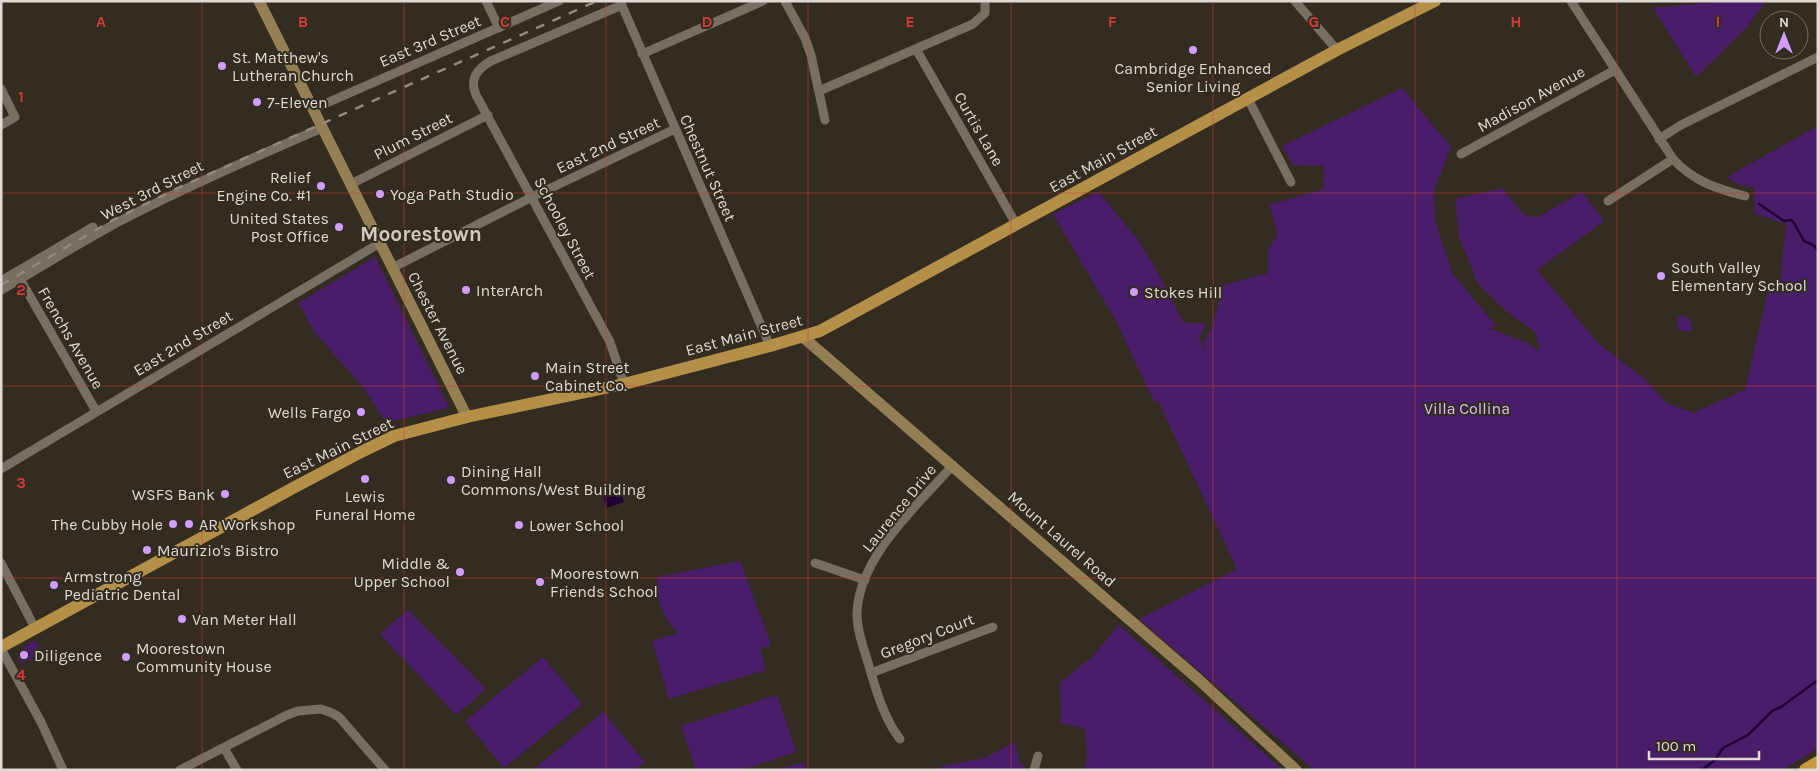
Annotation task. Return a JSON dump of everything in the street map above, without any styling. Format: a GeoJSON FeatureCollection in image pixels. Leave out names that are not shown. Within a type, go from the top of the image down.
{"type":"FeatureCollection","features":[{"type":"Feature","properties":{"kind":"highway"},"geometry":{"type":"LineString","coordinates":[[1806,770],[1818,763]]}},
{"type":"Feature","properties":{"kind":"main road","name":"Chester Avenue"},"geometry":{"type":"LineString","coordinates":[[258,1],[467,417]]}},
{"type":"Feature","properties":{"kind":"main road","name":"East Main Street"},"geometry":{"type":"LineString","coordinates":[[1,648],[374,445],[411,431],[467,417],[624,384],[820,331],[1337,50],[1434,1]]}},
{"type":"Feature","properties":{"kind":"main road","name":"Mount Laurel Road"},"geometry":{"type":"LineString","coordinates":[[803,337],[1198,679],[1296,770]]}},
{"type":"Feature","properties":{"kind":"street"},"geometry":{"type":"LineString","coordinates":[[486,1],[499,28]]}},
{"type":"Feature","properties":{"kind":"street","name":"East 3rd Street"},"geometry":{"type":"LineString","coordinates":[[313,109],[559,1]]}},
{"type":"Feature","properties":{"kind":"street"},"geometry":{"type":"LineString","coordinates":[[642,54],[763,1]]}},
{"type":"Feature","properties":{"kind":"street"},"geometry":{"type":"LineString","coordinates":[[785,1],[805,38],[811,54],[825,120]]}},
{"type":"Feature","properties":{"kind":"street"},"geometry":{"type":"LineString","coordinates":[[819,91],[978,20],[985,12],[985,1]]}},
{"type":"Feature","properties":{"kind":"street"},"geometry":{"type":"LineString","coordinates":[[1295,1],[1337,50]]}},
{"type":"Feature","properties":{"kind":"street"},"geometry":{"type":"LineString","coordinates":[[1571,1],[1673,159],[1686,172],[1701,182],[1721,190],[1745,196]]}},
{"type":"Feature","properties":{"kind":"street","name":"Chestnut Street"},"geometry":{"type":"LineString","coordinates":[[621,3],[770,346]]}},
{"type":"Feature","properties":{"kind":"street","name":"Schooley Street"},"geometry":{"type":"LineString","coordinates":[[621,3],[518,48],[483,66],[474,77],[474,90],[610,342],[624,384]]}},
{"type":"Feature","properties":{"kind":"street","name":"Curtis Lane"},"geometry":{"type":"LineString","coordinates":[[916,49],[1016,224]]}},
{"type":"Feature","properties":{"kind":"street"},"geometry":{"type":"LineString","coordinates":[[1659,139],[1680,125],[1818,57]]}},
{"type":"Feature","properties":{"kind":"street","name":"Madison Avenue"},"geometry":{"type":"LineString","coordinates":[[1461,154],[1615,70]]}},
{"type":"Feature","properties":{"kind":"street"},"geometry":{"type":"LineString","coordinates":[[1,89],[15,117],[1,125]]}},
{"type":"Feature","properties":{"kind":"street"},"geometry":{"type":"LineString","coordinates":[[1248,99],[1291,182]]}},
{"type":"Feature","properties":{"kind":"street","name":"Plum Street"},"geometry":{"type":"LineString","coordinates":[[351,184],[488,115]]}},
{"type":"Feature","properties":{"kind":"street","name":"West 3rd Street"},"geometry":{"type":"LineString","coordinates":[[1,290],[114,225],[160,201],[220,172],[322,128]]}},
{"type":"Feature","properties":{"kind":"street","name":"East 2nd Street"},"geometry":{"type":"LineString","coordinates":[[392,268],[532,197],[675,129]]}},
{"type":"Feature","properties":{"kind":"street"},"geometry":{"type":"LineString","coordinates":[[1608,201],[1673,159]]}},
{"type":"Feature","properties":{"kind":"street","name":"West 3rd Street"},"geometry":{"type":"LineString","coordinates":[[1,281],[93,227]]}},
{"type":"Feature","properties":{"kind":"street","name":"East 2nd Street"},"geometry":{"type":"LineString","coordinates":[[1,469],[380,243]]}},
{"type":"Feature","properties":{"kind":"street","name":"Frenchs Avenue"},"geometry":{"type":"LineString","coordinates":[[20,279],[96,412]]}},
{"type":"Feature","properties":{"kind":"street","name":"Laurence Drive"},"geometry":{"type":"LineString","coordinates":[[900,739],[889,722],[864,650],[857,615],[860,594],[869,570],[882,547],[953,465]]}},
{"type":"Feature","properties":{"kind":"street"},"geometry":{"type":"LineString","coordinates":[[815,562],[865,580]]}},
{"type":"Feature","properties":{"kind":"street"},"geometry":{"type":"LineString","coordinates":[[1,563],[35,628]]}},
{"type":"Feature","properties":{"kind":"street","name":"Gregory Court"},"geometry":{"type":"LineString","coordinates":[[872,673],[993,626]]}},
{"type":"Feature","properties":{"kind":"street"},"geometry":{"type":"LineString","coordinates":[[1,648],[41,722],[63,770]]}},
{"type":"Feature","properties":{"kind":"street"},"geometry":{"type":"LineString","coordinates":[[180,770],[287,715],[298,711],[321,709],[332,713],[349,728],[385,770]]}},
{"type":"Feature","properties":{"kind":"street"},"geometry":{"type":"LineString","coordinates":[[224,748],[237,770]]}},
{"type":"Feature","properties":{"kind":"street"},"geometry":{"type":"LineString","coordinates":[[1034,770],[1038,756]]}},
{"type":"Feature","properties":{"kind":"green space"},"geometry":{"type":"Polygon","coordinates":[[[1726,1],[1766,1],[1745,29],[1696,77],[1653,8],[1726,1]]]}},
{"type":"Feature","properties":{"kind":"green space","name":"Villa Collina"},"geometry":{"type":"Polygon","coordinates":[[[1402,88],[1451,147],[1434,190],[1435,221],[1452,273],[1497,327],[1488,328],[1527,343],[1540,352],[1535,332],[1506,311],[1478,284],[1459,237],[1455,199],[1502,188],[1524,215],[1538,217],[1582,192],[1604,221],[1537,270],[1598,343],[1643,378],[1667,403],[1693,413],[1745,390],[1769,287],[1780,281],[1786,224],[1755,214],[1754,188],[1738,184],[1727,177],[1818,126],[1818,748],[1783,770],[1314,770],[1139,619],[1237,569],[1158,401],[1154,402],[1116,321],[1053,214],[1098,192],[1135,236],[1153,264],[1184,323],[1206,323],[1199,339],[1205,349],[1204,342],[1213,325],[1223,285],[1268,273],[1268,249],[1278,235],[1269,205],[1323,189],[1324,166],[1293,165],[1282,146],[1402,88]]]}},
{"type":"Feature","properties":{"kind":"green space"},"geometry":{"type":"Polygon","coordinates":[[[375,257],[448,405],[444,409],[386,423],[363,387],[316,334],[298,303],[375,257]]]}},
{"type":"Feature","properties":{"kind":"green space"},"geometry":{"type":"Polygon","coordinates":[[[1680,316],[1686,316],[1690,320],[1692,330],[1689,332],[1678,330],[1677,319],[1680,316]]]}},
{"type":"Feature","properties":{"kind":"green space"},"geometry":{"type":"Polygon","coordinates":[[[740,561],[771,645],[760,649],[766,670],[669,699],[652,641],[678,633],[668,621],[661,607],[657,577],[740,561]]]}},
{"type":"Feature","properties":{"kind":"green space"},"geometry":{"type":"Polygon","coordinates":[[[408,610],[486,689],[456,715],[380,634],[408,610]]]}},
{"type":"Feature","properties":{"kind":"green space"},"geometry":{"type":"Polygon","coordinates":[[[1119,625],[1283,770],[1157,770],[1153,766],[1155,770],[1084,770],[1087,758],[1085,729],[1061,723],[1060,683],[1093,656],[1119,625]]]}},
{"type":"Feature","properties":{"kind":"green space"},"geometry":{"type":"Polygon","coordinates":[[[34,640],[39,647],[34,650],[38,657],[20,664],[19,652],[24,650],[23,647],[34,640]]]}},
{"type":"Feature","properties":{"kind":"green space"},"geometry":{"type":"Polygon","coordinates":[[[543,657],[582,704],[504,768],[465,721],[543,657]]]}},
{"type":"Feature","properties":{"kind":"green space"},"geometry":{"type":"Polygon","coordinates":[[[777,695],[796,752],[742,770],[696,770],[681,726],[777,695]]]}},
{"type":"Feature","properties":{"kind":"green space"},"geometry":{"type":"Polygon","coordinates":[[[603,712],[645,762],[635,770],[533,770],[603,712]]]}},
{"type":"Feature","properties":{"kind":"green space"},"geometry":{"type":"Polygon","coordinates":[[[1015,742],[1020,763],[1028,770],[933,770],[946,765],[984,758],[1015,742]]]}},
{"type":"Feature","properties":{"kind":"green space"},"geometry":{"type":"Polygon","coordinates":[[[803,762],[806,770],[775,770],[803,762]]]}},
{"type":"Feature","properties":{"kind":"shaded area"},"geometry":{"type":"Polygon","coordinates":[[[620,491],[624,502],[607,508],[603,496],[620,491]]]}},
{"type":"Feature","properties":{"kind":"waterway"},"geometry":{"type":"LineString","coordinates":[[1759,204],[1784,221],[1791,220],[1804,241],[1813,245],[1818,250]]}},
{"type":"Feature","properties":{"kind":"waterway"},"geometry":{"type":"LineString","coordinates":[[1702,770],[1715,760],[1723,748],[1748,735],[1772,711],[1781,707],[1818,680]]}},
{"type":"Feature","properties":{"kind":"railway"},"geometry":{"type":"LineString","coordinates":[[1,285],[113,220],[180,187],[597,1]]}},
{"type":"Feature","properties":{"kind":"place","name":"Cambridge Enhanced Senior Living"},"geometry":{"type":"Point","coordinates":[1193,50]}},
{"type":"Feature","properties":{"kind":"place","name":"St. Matthew's Lutheran Church"},"geometry":{"type":"Point","coordinates":[222,66]}},
{"type":"Feature","properties":{"kind":"place","name":"7-Eleven"},"geometry":{"type":"Point","coordinates":[257,102]}},
{"type":"Feature","properties":{"kind":"place","name":"Relief Engine Co. #1"},"geometry":{"type":"Point","coordinates":[321,186]}},
{"type":"Feature","properties":{"kind":"place","name":"Yoga Path Studio"},"geometry":{"type":"Point","coordinates":[380,194]}},
{"type":"Feature","properties":{"kind":"place","name":"United States Post Office"},"geometry":{"type":"Point","coordinates":[339,227]}},
{"type":"Feature","properties":{"kind":"place","name":"South Valley Elementary School"},"geometry":{"type":"Point","coordinates":[1661,276]}},
{"type":"Feature","properties":{"kind":"place","name":"InterArch"},"geometry":{"type":"Point","coordinates":[466,290]}},
{"type":"Feature","properties":{"kind":"place","name":"Stokes Hill"},"geometry":{"type":"Point","coordinates":[1134,292]}},
{"type":"Feature","properties":{"kind":"place","name":"Main Street Cabinet Co."},"geometry":{"type":"Point","coordinates":[535,376]}},
{"type":"Feature","properties":{"kind":"place","name":"Wells Fargo"},"geometry":{"type":"Point","coordinates":[361,412]}},
{"type":"Feature","properties":{"kind":"place","name":"Lewis Funeral Home"},"geometry":{"type":"Point","coordinates":[365,479]}},
{"type":"Feature","properties":{"kind":"place","name":"Dining Hall Commons/West Building"},"geometry":{"type":"Point","coordinates":[451,480]}},
{"type":"Feature","properties":{"kind":"place","name":"WSFS Bank"},"geometry":{"type":"Point","coordinates":[225,494]}},
{"type":"Feature","properties":{"kind":"place","name":"The Cubby Hole"},"geometry":{"type":"Point","coordinates":[173,524]}},
{"type":"Feature","properties":{"kind":"place","name":"AR Workshop"},"geometry":{"type":"Point","coordinates":[189,524]}},
{"type":"Feature","properties":{"kind":"place","name":"Lower School"},"geometry":{"type":"Point","coordinates":[519,525]}},
{"type":"Feature","properties":{"kind":"place","name":"Maurizio's Bistro"},"geometry":{"type":"Point","coordinates":[147,550]}},
{"type":"Feature","properties":{"kind":"place","name":"Middle & Upper School"},"geometry":{"type":"Point","coordinates":[460,572]}},
{"type":"Feature","properties":{"kind":"place","name":"Moorestown Friends School"},"geometry":{"type":"Point","coordinates":[540,582]}},
{"type":"Feature","properties":{"kind":"place","name":"Armstrong Pediatric Dental"},"geometry":{"type":"Point","coordinates":[54,585]}},
{"type":"Feature","properties":{"kind":"place","name":"Van Meter Hall"},"geometry":{"type":"Point","coordinates":[182,619]}},
{"type":"Feature","properties":{"kind":"place","name":"Diligence"},"geometry":{"type":"Point","coordinates":[24,655]}},
{"type":"Feature","properties":{"kind":"place","name":"Moorestown Community House"},"geometry":{"type":"Point","coordinates":[126,657]}},
{"type":"Feature","properties":{"kind":"district","name":"Moorestown"},"geometry":{"type":"Point","coordinates":[421,234]}}]}
